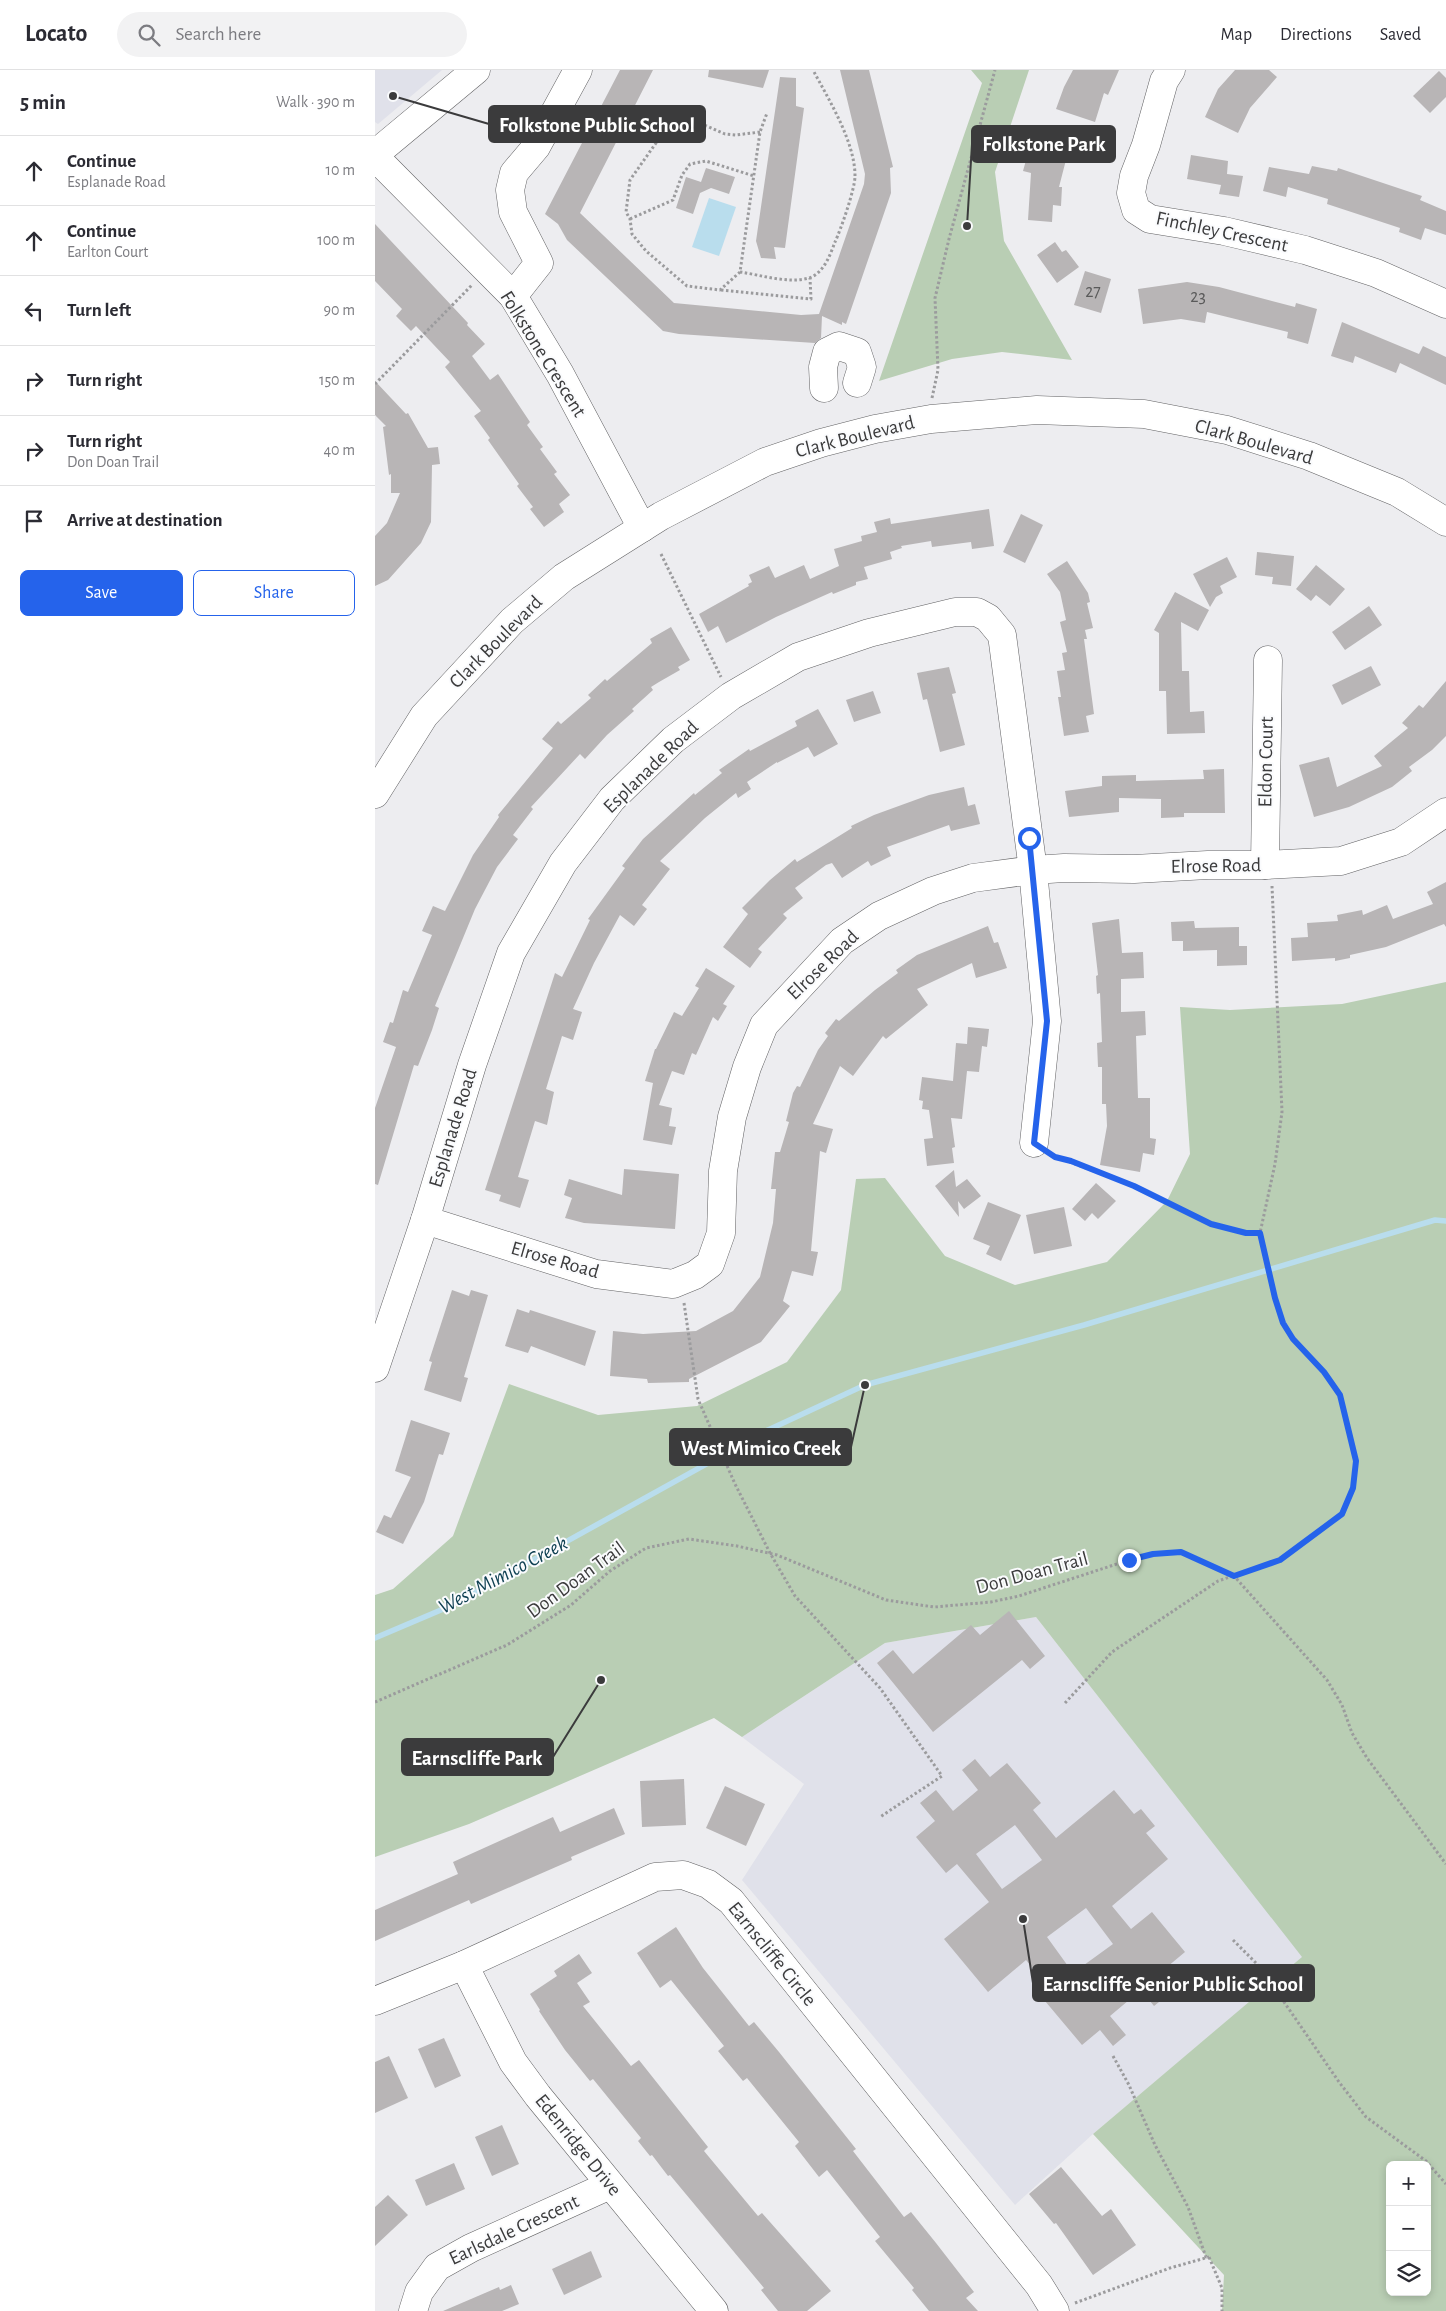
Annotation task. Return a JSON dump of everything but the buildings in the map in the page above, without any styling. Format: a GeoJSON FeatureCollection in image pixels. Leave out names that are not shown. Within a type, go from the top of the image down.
{"type":"FeatureCollection","features":[{"type":"Feature","properties":{"kind":"street"},"geometry":{"type":"LineString","coordinates":[[375,156],[476,70]]}},
{"type":"Feature","properties":{"kind":"street"},"geometry":{"type":"LineString","coordinates":[[513,296],[539,263],[513,212],[510,190],[514,173],[536,147],[578,70]]}},
{"type":"Feature","properties":{"kind":"street","name":"Finchley Crescent"},"geometry":{"type":"LineString","coordinates":[[1171,70],[1164,80],[1146,145],[1134,176],[1131,193],[1136,210],[1150,219],[1224,231],[1305,250],[1376,273],[1446,304]]}},
{"type":"Feature","properties":{"kind":"street","name":"Folkstone Crescent"},"geometry":{"type":"LineString","coordinates":[[375,156],[513,296],[560,374],[642,528]]}},
{"type":"Feature","properties":{"kind":"street"},"geometry":{"type":"LineString","coordinates":[[824,388],[823,367],[827,352],[839,346],[857,352],[862,367],[857,383]]}},
{"type":"Feature","properties":{"kind":"street","name":"Clark Boulevard"},"geometry":{"type":"LineString","coordinates":[[375,794],[424,716],[511,621],[564,577],[642,528],[765,462],[821,443],[875,429],[931,419],[1037,410],[1144,414],[1227,430],[1309,456],[1388,489],[1446,522]]}},
{"type":"Feature","properties":{"kind":"street","name":"Esplanade Road"},"geometry":{"type":"LineString","coordinates":[[375,1368],[425,1220],[472,1065],[511,953],[563,863],[612,799],[673,740],[731,696],[798,657],[869,633],[955,612],[977,612],[988,618],[1002,635],[1033,870],[1047,1021],[1034,1143]]}},
{"type":"Feature","properties":{"kind":"street","name":"Eldon Court"},"geometry":{"type":"LineString","coordinates":[[1268,660],[1268,865]]}},
{"type":"Feature","properties":{"kind":"street","name":"Elrose Road"},"geometry":{"type":"LineString","coordinates":[[425,1220],[596,1274],[673,1284],[695,1275],[710,1264],[721,1233],[723,1171],[732,1117],[747,1067],[764,1025],[842,941],[879,916],[933,892],[973,878],[1033,870],[1064,868],[1135,869],[1341,861],[1401,842],[1446,812]]}},
{"type":"Feature","properties":{"kind":"street","name":"Earnscliffe Circle"},"geometry":{"type":"LineString","coordinates":[[375,2001],[464,1965],[655,1877],[683,1875],[708,1884],[731,1901],[1039,2285],[1055,2311]]}},
{"type":"Feature","properties":{"kind":"street","name":"Edenridge Drive"},"geometry":{"type":"LineString","coordinates":[[464,1965],[513,2062],[538,2096],[714,2311]]}},
{"type":"Feature","properties":{"kind":"street","name":"Earlsdale Crescent"},"geometry":{"type":"LineString","coordinates":[[413,2311],[419,2292],[437,2267],[471,2248],[610,2185]]}},
{"type":"Feature","properties":{"kind":"path"},"geometry":{"type":"LineString","coordinates":[[740,272],[793,279],[810,278],[825,265],[838,235],[855,177],[851,152],[835,110],[813,70]]}},
{"type":"Feature","properties":{"kind":"path"},"geometry":{"type":"LineString","coordinates":[[932,398],[938,370],[935,298],[995,70]]}},
{"type":"Feature","properties":{"kind":"path"},"geometry":{"type":"LineString","coordinates":[[721,290],[740,272],[760,132],[767,113]]}},
{"type":"Feature","properties":{"kind":"path"},"geometry":{"type":"LineString","coordinates":[[760,132],[736,135],[725,134],[693,120],[680,117],[666,124],[656,143],[630,180],[626,212],[630,219],[632,234],[641,245],[687,286],[811,299],[810,278]]}},
{"type":"Feature","properties":{"kind":"path"},"geometry":{"type":"LineString","coordinates":[[630,219],[673,200],[682,176],[690,164],[706,161],[754,176]]}},
{"type":"Feature","properties":{"kind":"path"},"geometry":{"type":"LineString","coordinates":[[375,384],[487,270]]}},
{"type":"Feature","properties":{"kind":"path"},"geometry":{"type":"LineString","coordinates":[[661,554],[731,696]]}},
{"type":"Feature","properties":{"kind":"path"},"geometry":{"type":"LineString","coordinates":[[1065,1703],[1112,1652],[1218,1581],[1280,1560],[1334,1520],[1342,1514],[1353,1488],[1356,1461],[1340,1395],[1324,1372],[1293,1339],[1283,1323],[1275,1298],[1260,1233],[1275,1164],[1282,1112],[1268,865]]}},
{"type":"Feature","properties":{"kind":"path"},"geometry":{"type":"LineString","coordinates":[[1034,1143],[1055,1157],[1071,1161],[1134,1186],[1211,1224],[1246,1233],[1260,1233]]}},
{"type":"Feature","properties":{"kind":"path"},"geometry":{"type":"LineString","coordinates":[[681,1280],[698,1399],[712,1435],[770,1553],[795,1596],[880,1688],[942,1776],[880,1817]]}},
{"type":"Feature","properties":{"kind":"path","name":"Don Doan Trail"},"geometry":{"type":"LineString","coordinates":[[375,1702],[507,1646],[571,1605],[609,1571],[646,1548],[689,1539],[770,1553],[886,1600],[934,1607],[991,1602],[1019,1596],[1153,1554],[1181,1552],[1234,1576],[1327,1680],[1342,1705],[1352,1733],[1367,1758],[1446,1864]]}},
{"type":"Feature","properties":{"kind":"path"},"geometry":{"type":"LineString","coordinates":[[1233,1940],[1261,1966],[1339,2082],[1366,2117],[1426,2161],[1446,2184]]}},
{"type":"Feature","properties":{"kind":"path"},"geometry":{"type":"LineString","coordinates":[[1113,2056],[1129,2085],[1155,2145],[1187,2207],[1207,2256],[1209,2256],[1222,2288],[1222,2311]]}},
{"type":"Feature","properties":{"kind":"path"},"geometry":{"type":"LineString","coordinates":[[1055,2311],[1170,2268],[1209,2256]]}},
{"type":"Feature","properties":{"kind":"shaded area"},"geometry":{"type":"Polygon","coordinates":[[[375,70],[442,70],[378,124],[375,122],[375,70]]]}},
{"type":"Feature","properties":{"kind":"shaded area"},"geometry":{"type":"Polygon","coordinates":[[[1036,1617],[1303,1957],[1093,2134],[1015,2205],[742,1880],[804,1784],[742,1737],[885,1643],[1036,1617]]]}},
{"type":"Feature","properties":{"kind":"green space"},"geometry":{"type":"Polygon","coordinates":[[[971,70],[1029,70],[995,172],[1004,241],[1072,360],[1002,352],[952,359],[879,381],[982,83],[971,70]]]}},
{"type":"Feature","properties":{"kind":"green space"},"geometry":{"type":"Polygon","coordinates":[[[1446,982],[1446,2311],[1222,2311],[1224,2275],[1093,2134],[1302,1957],[1036,1617],[885,1643],[742,1737],[714,1718],[469,1824],[375,1857],[375,1595],[393,1589],[453,1536],[509,1384],[598,1415],[697,1406],[787,1362],[841,1290],[856,1179],[885,1178],[945,1256],[1015,1285],[1107,1262],[1167,1201],[1190,1154],[1180,1007],[1230,1010],[1342,1004],[1446,982]]]}},
{"type":"Feature","properties":{"kind":"water"},"geometry":{"type":"Polygon","coordinates":[[[709,198],[736,207],[719,256],[692,247],[709,198]]]}},
{"type":"Feature","properties":{"kind":"waterway","name":"West Mimico Creek"},"geometry":{"type":"LineString","coordinates":[[375,1638],[448,1607],[768,1430],[865,1385],[1084,1325],[1435,1220],[1446,1221]]}},
{"type":"Feature","properties":{"kind":"place","name":"Folkstone Public School"},"geometry":{"type":"Point","coordinates":[393,96]}},
{"type":"Feature","properties":{"kind":"place","name":"Folkstone Park"},"geometry":{"type":"Point","coordinates":[967,226]}},
{"type":"Feature","properties":{"kind":"place","name":"West Mimico Creek"},"geometry":{"type":"Point","coordinates":[865,1385]}},
{"type":"Feature","properties":{"kind":"place","name":"Earnscliffe Park"},"geometry":{"type":"Point","coordinates":[601,1680]}},
{"type":"Feature","properties":{"kind":"place","name":"Earnscliffe Senior Public School"},"geometry":{"type":"Point","coordinates":[1023,1919]}},
{"type":"Feature","properties":{"kind":"route"},"geometry":{"type":"LineString","coordinates":[[1029,838],[1047,1021],[1034,1143],[1055,1157],[1071,1161],[1134,1186],[1211,1224],[1246,1233],[1260,1233],[1275,1298],[1283,1323],[1293,1339],[1324,1372],[1340,1395],[1351,1433],[1356,1461],[1353,1488],[1342,1514],[1280,1560],[1234,1576],[1194,1556],[1181,1552],[1153,1554],[1129,1560]]}}]}
